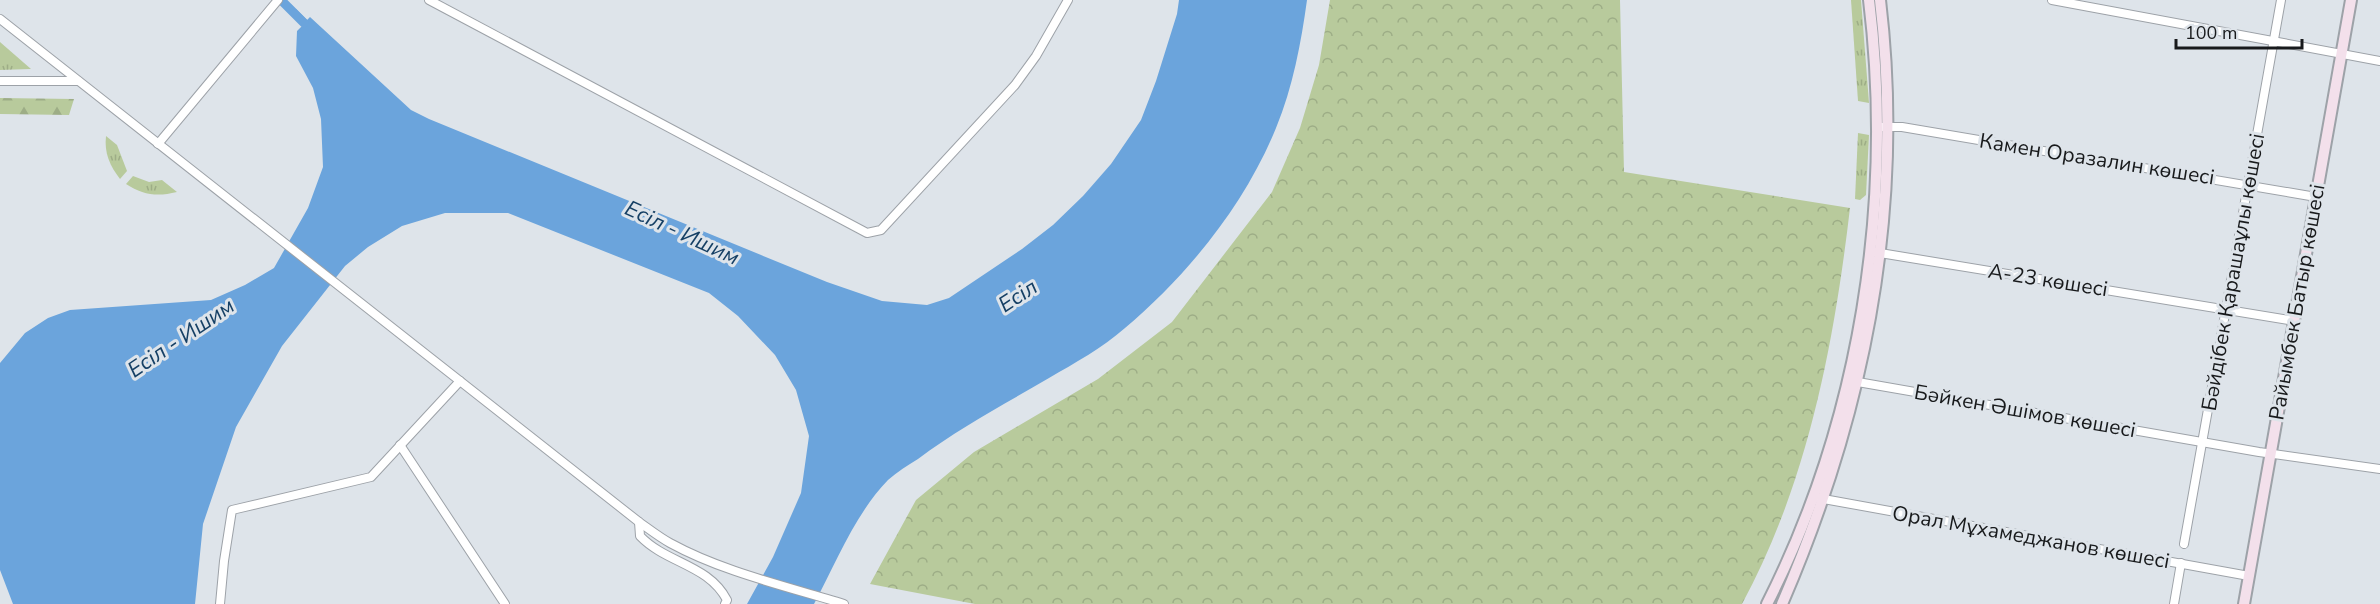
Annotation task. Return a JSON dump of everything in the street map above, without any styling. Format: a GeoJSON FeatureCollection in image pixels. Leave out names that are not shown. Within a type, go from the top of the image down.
{"type":"FeatureCollection","features":[{"type":"Feature","properties":{"kind":"street"},"geometry":{"type":"LineString","coordinates":[[158,144],[278,0]]}},
{"type":"Feature","properties":{"kind":"street"},"geometry":{"type":"LineString","coordinates":[[429,0],[867,233],[881,230],[1015,84],[1036,56],[1068,0]]}},
{"type":"Feature","properties":{"kind":"street"},"geometry":{"type":"LineString","coordinates":[[1869,0],[1883,127]]}},
{"type":"Feature","properties":{"kind":"street"},"geometry":{"type":"LineString","coordinates":[[1782,604],[1819,498],[1852,381],[1858,330],[1875,252],[1886,65],[1880,0]]}},
{"type":"Feature","properties":{"kind":"street"},"geometry":{"type":"LineString","coordinates":[[2052,0],[2380,61]]}},
{"type":"Feature","properties":{"kind":"street","name":"Бәйдібек Қарашаұлы көшесі"},"geometry":{"type":"LineString","coordinates":[[2184,544],[2281,0]]}},
{"type":"Feature","properties":{"kind":"street","name":"Райымбек Батыр көшесі"},"geometry":{"type":"LineString","coordinates":[[2244,604],[2351,0]]}},
{"type":"Feature","properties":{"kind":"street"},"geometry":{"type":"LineString","coordinates":[[0,19],[639,522],[669,542],[699,557],[844,604]]}},
{"type":"Feature","properties":{"kind":"street"},"geometry":{"type":"LineString","coordinates":[[0,81],[78,81]]}},
{"type":"Feature","properties":{"kind":"street","name":"Камен Оразалин көшесі"},"geometry":{"type":"LineString","coordinates":[[1883,127],[1902,127],[2316,197]]}},
{"type":"Feature","properties":{"kind":"street","name":"А-23 көшесі"},"geometry":{"type":"LineString","coordinates":[[1875,252],[2295,321]]}},
{"type":"Feature","properties":{"kind":"street"},"geometry":{"type":"LineString","coordinates":[[220,604],[232,510],[371,477],[460,381]]}},
{"type":"Feature","properties":{"kind":"street","name":"Бәйкен Әшімов көшесі"},"geometry":{"type":"LineString","coordinates":[[1852,381],[2203,442],[2380,469]]}},
{"type":"Feature","properties":{"kind":"street"},"geometry":{"type":"LineString","coordinates":[[400,445],[506,604]]}},
{"type":"Feature","properties":{"kind":"street"},"geometry":{"type":"LineString","coordinates":[[1767,604],[1819,498]]}},
{"type":"Feature","properties":{"kind":"street","name":"Орал Мұхамеджанов көшесі"},"geometry":{"type":"LineString","coordinates":[[1819,498],[2249,576]]}},
{"type":"Feature","properties":{"kind":"street"},"geometry":{"type":"LineString","coordinates":[[639,522],[640,536],[652,548],[705,574],[720,587],[727,600],[725,604]]}},
{"type":"Feature","properties":{"kind":"street"},"geometry":{"type":"LineString","coordinates":[[2174,604],[2181,563]]}},
{"type":"Feature","properties":{"kind":"green space"},"geometry":{"type":"Polygon","coordinates":[[[1330,0],[1620,0],[1624,172],[1850,208],[1836,310],[1815,411],[1784,510],[1765,558],[1742,604],[975,604],[870,584],[916,500],[974,452],[1098,379],[1172,322],[1272,192],[1300,128],[1319,65],[1330,0]]]}},
{"type":"Feature","properties":{"kind":"green space"},"geometry":{"type":"Polygon","coordinates":[[[1851,0],[1861,0],[1869,103],[1858,101],[1851,0]]]}},
{"type":"Feature","properties":{"kind":"green space"},"geometry":{"type":"Polygon","coordinates":[[[0,42],[31,69],[0,70],[0,42]]]}},
{"type":"Feature","properties":{"kind":"green space"},"geometry":{"type":"Polygon","coordinates":[[[0,98],[74,99],[69,115],[0,114],[0,98]]]}},
{"type":"Feature","properties":{"kind":"green space"},"geometry":{"type":"Polygon","coordinates":[[[1858,133],[1869,135],[1866,195],[1860,200],[1855,199],[1858,133]]]}},
{"type":"Feature","properties":{"kind":"green space"},"geometry":{"type":"Polygon","coordinates":[[[106,136],[117,145],[127,171],[120,179],[108,159],[106,136]]]}},
{"type":"Feature","properties":{"kind":"green space"},"geometry":{"type":"Polygon","coordinates":[[[133,176],[149,182],[162,180],[177,192],[157,195],[138,191],[126,184],[133,176]]]}},
{"type":"Feature","properties":{"kind":"water"},"geometry":{"type":"Polygon","coordinates":[[[1179,0],[1307,0],[1299,49],[1287,97],[1276,128],[1248,184],[1231,211],[1192,261],[1171,285],[1116,335],[1098,349],[950,437],[888,480],[876,493],[856,523],[814,604],[747,604],[773,557],[801,493],[809,436],[796,390],[775,355],[738,316],[709,293],[508,213],[445,213],[402,226],[368,247],[345,266],[282,346],[236,427],[203,524],[195,604],[13,604],[0,570],[0,363],[25,333],[48,318],[70,310],[211,300],[245,285],[274,268],[308,208],[323,167],[321,119],[313,88],[296,56],[297,31],[304,24],[292,14],[296,9],[307,20],[310,17],[411,110],[429,119],[827,282],[882,301],[927,305],[949,298],[1022,249],[1053,225],[1111,164],[1141,120],[1156,81],[1177,14],[1179,0]]]}},
{"type":"Feature","properties":{"kind":"waterway"},"geometry":{"type":"LineString","coordinates":[[281,0],[304,23]]}},
{"type":"Feature","properties":{"kind":"water label","name":"Есіл - Ишим"},"geometry":{"type":"Point","coordinates":[682,233]}},
{"type":"Feature","properties":{"kind":"water label","name":"Есіл"},"geometry":{"type":"Point","coordinates":[1018,296]}},
{"type":"Feature","properties":{"kind":"water label","name":"Есіл - Ишим"},"geometry":{"type":"Point","coordinates":[181,338]}}]}
